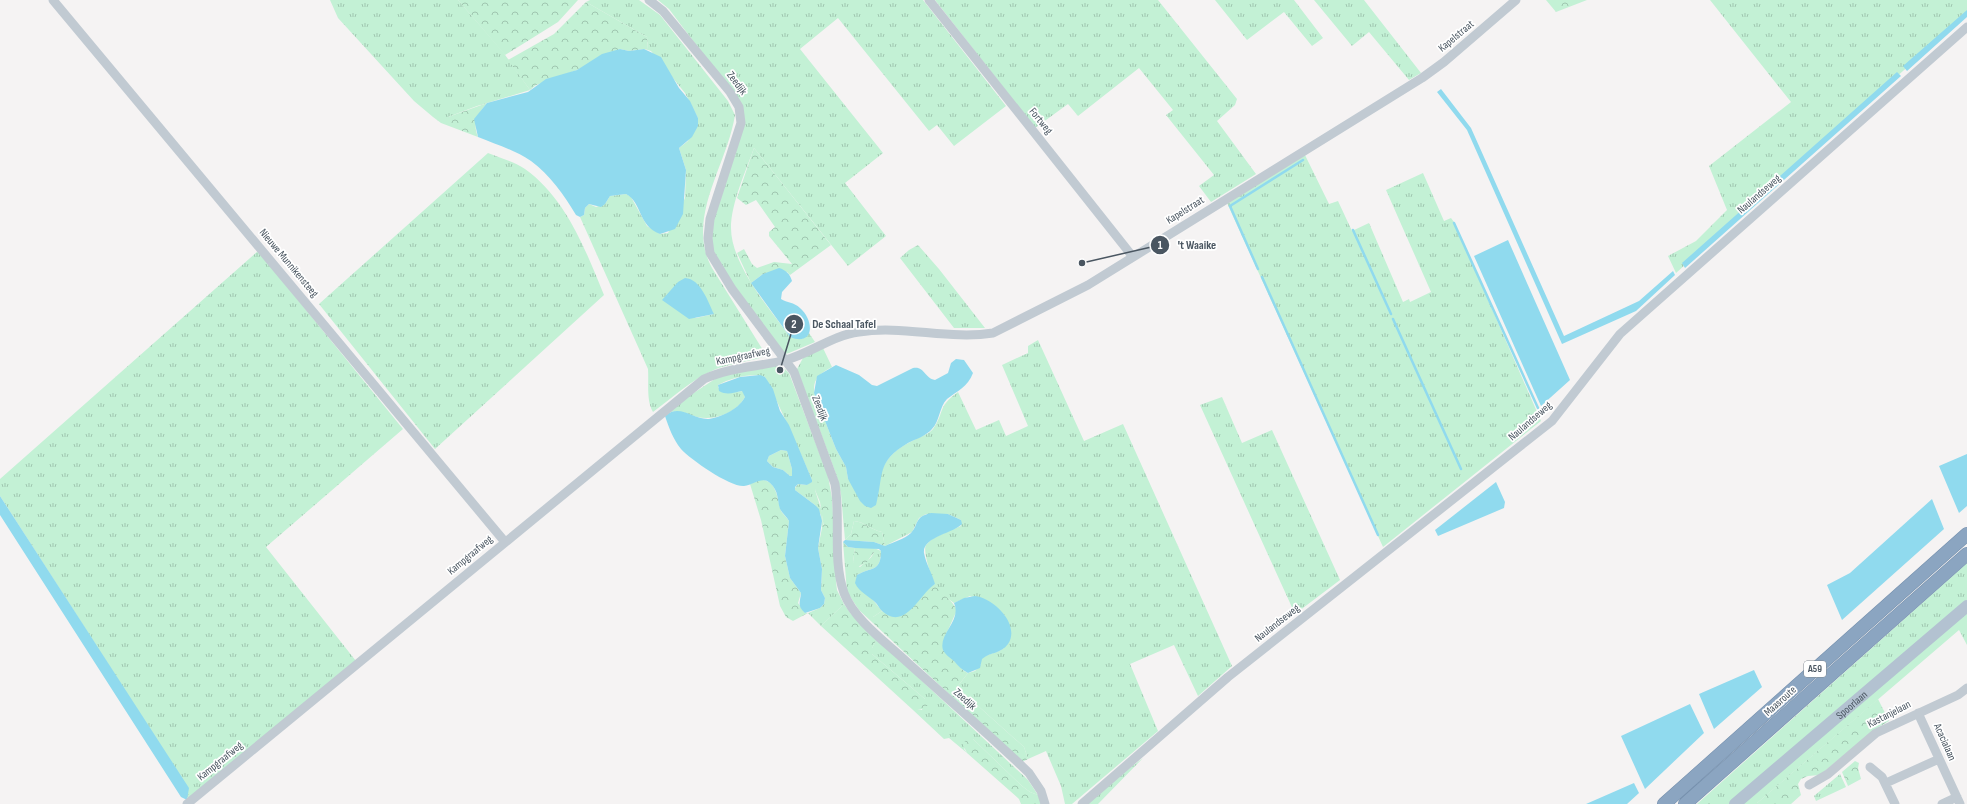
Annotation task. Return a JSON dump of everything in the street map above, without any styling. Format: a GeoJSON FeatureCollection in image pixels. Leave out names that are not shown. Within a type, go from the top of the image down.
{"type":"FeatureCollection","features":[{"type":"Feature","properties":{"kind":"highway","name":"Maasroute"},"geometry":{"type":"LineString","coordinates":[[1664,804],[1967,534]]}},
{"type":"Feature","properties":{"kind":"highway","name":"Maasroute"},"geometry":{"type":"LineString","coordinates":[[1685,804],[1967,554]]}},
{"type":"Feature","properties":{"kind":"main road","name":"Spoorlaan"},"geometry":{"type":"LineString","coordinates":[[1735,804],[1967,606]]}},
{"type":"Feature","properties":{"kind":"street","name":"Nieuwe Munnikensteeg"},"geometry":{"type":"LineString","coordinates":[[53,0],[505,542]]}},
{"type":"Feature","properties":{"kind":"street","name":"Zeedijk"},"geometry":{"type":"LineString","coordinates":[[649,0],[667,16],[730,92],[739,107],[741,122],[714,204],[708,238],[710,253],[732,289],[794,372],[835,484],[838,502],[839,571],[845,594],[850,605],[856,614],[880,638],[1026,770],[1038,787],[1045,804]]}},
{"type":"Feature","properties":{"kind":"street","name":"Fortweg"},"geometry":{"type":"LineString","coordinates":[[929,0],[1133,257]]}},
{"type":"Feature","properties":{"kind":"street","name":"Kapelstraat"},"geometry":{"type":"LineString","coordinates":[[786,360],[860,332],[887,331],[976,336],[993,333],[1070,294],[1133,257],[1422,78],[1444,62],[1516,0]]}},
{"type":"Feature","properties":{"kind":"street","name":"Naulandseweg"},"geometry":{"type":"LineString","coordinates":[[1082,804],[1228,677],[1552,421],[1620,334],[1967,27]]}},
{"type":"Feature","properties":{"kind":"street","name":"Kampgraafweg"},"geometry":{"type":"LineString","coordinates":[[187,804],[704,379],[734,368],[786,360]]}},
{"type":"Feature","properties":{"kind":"street","name":"Kastanjelaan"},"geometry":{"type":"LineString","coordinates":[[1809,785],[1828,774],[1876,733],[1958,695],[1967,688]]}},
{"type":"Feature","properties":{"kind":"street","name":"Acacialaan"},"geometry":{"type":"LineString","coordinates":[[1918,713],[1958,801]]}},
{"type":"Feature","properties":{"kind":"street"},"geometry":{"type":"LineString","coordinates":[[1886,783],[1939,759]]}},
{"type":"Feature","properties":{"kind":"street"},"geometry":{"type":"LineString","coordinates":[[1870,767],[1886,783],[1895,804]]}},
{"type":"Feature","properties":{"kind":"street"},"geometry":{"type":"LineString","coordinates":[[1942,804],[1958,801]]}},
{"type":"Feature","properties":{"kind":"green space"},"geometry":{"type":"Polygon","coordinates":[[[330,0],[458,0],[503,52],[530,90],[477,106],[448,117],[433,117],[414,101],[338,18],[330,0]]]}},
{"type":"Feature","properties":{"kind":"green space"},"geometry":{"type":"Polygon","coordinates":[[[458,0],[578,0],[558,22],[505,55],[458,0]]]}},
{"type":"Feature","properties":{"kind":"green space"},"geometry":{"type":"Polygon","coordinates":[[[590,0],[639,0],[660,15],[728,101],[735,115],[731,134],[710,192],[705,211],[703,230],[705,249],[712,268],[766,355],[757,359],[719,368],[706,374],[653,412],[649,402],[648,369],[580,217],[584,215],[585,208],[589,204],[596,207],[605,204],[610,196],[626,194],[631,197],[647,226],[660,234],[668,233],[685,198],[686,170],[679,148],[688,141],[698,118],[685,93],[651,51],[648,50],[647,37],[586,2],[590,0]],[[671,292],[663,300],[696,318],[714,314],[671,292]]]}},
{"type":"Feature","properties":{"kind":"green space"},"geometry":{"type":"Polygon","coordinates":[[[658,0],[923,0],[1006,106],[954,146],[937,125],[929,131],[838,18],[800,49],[883,153],[845,183],[886,236],[848,266],[754,148],[733,208],[731,228],[733,242],[737,256],[744,271],[762,299],[790,337],[802,339],[809,333],[815,342],[789,353],[785,354],[720,266],[713,252],[710,226],[743,121],[706,58],[669,9],[658,0]]]}},
{"type":"Feature","properties":{"kind":"green space"},"geometry":{"type":"Polygon","coordinates":[[[935,0],[1158,0],[1237,99],[1235,105],[1217,121],[1256,174],[1211,202],[1199,186],[1214,175],[1166,115],[1173,110],[1139,68],[1078,116],[1068,104],[1035,128],[935,0]]]}},
{"type":"Feature","properties":{"kind":"green space"},"geometry":{"type":"Polygon","coordinates":[[[1215,0],[1294,0],[1323,38],[1312,46],[1284,12],[1247,40],[1215,0]]]}},
{"type":"Feature","properties":{"kind":"green space"},"geometry":{"type":"Polygon","coordinates":[[[1314,0],[1364,0],[1421,73],[1409,80],[1369,32],[1352,46],[1314,0]]]}},
{"type":"Feature","properties":{"kind":"green space"},"geometry":{"type":"Polygon","coordinates":[[[1546,0],[1587,0],[1556,12],[1546,0]]]}},
{"type":"Feature","properties":{"kind":"green space"},"geometry":{"type":"Polygon","coordinates":[[[1710,0],[1967,0],[1967,14],[1676,273],[1668,256],[1696,241],[1727,210],[1709,166],[1791,102],[1710,0]]]}},
{"type":"Feature","properties":{"kind":"green space"},"geometry":{"type":"Polygon","coordinates":[[[586,2],[647,37],[648,50],[644,49],[629,51],[620,49],[577,70],[536,85],[530,90],[508,60],[554,34],[586,2]]]}},
{"type":"Feature","properties":{"kind":"green space"},"geometry":{"type":"Polygon","coordinates":[[[487,103],[477,119],[476,132],[478,137],[441,123],[433,117],[448,117],[487,103]]]}},
{"type":"Feature","properties":{"kind":"green space"},"geometry":{"type":"Polygon","coordinates":[[[754,148],[831,245],[790,275],[787,272],[763,274],[751,283],[737,253],[744,249],[752,264],[757,268],[774,262],[792,264],[769,236],[769,232],[775,227],[756,200],[746,205],[737,198],[754,148]]]}},
{"type":"Feature","properties":{"kind":"green space"},"geometry":{"type":"Polygon","coordinates":[[[488,153],[512,162],[525,169],[552,195],[573,226],[582,243],[604,295],[435,449],[319,304],[488,153]]]}},
{"type":"Feature","properties":{"kind":"green space"},"geometry":{"type":"Polygon","coordinates":[[[1305,155],[1329,204],[1338,201],[1352,231],[1369,223],[1403,302],[1409,299],[1410,302],[1431,292],[1386,190],[1423,173],[1444,221],[1451,218],[1454,222],[1541,421],[1383,547],[1227,203],[1305,155]]]}},
{"type":"Feature","properties":{"kind":"green space"},"geometry":{"type":"Polygon","coordinates":[[[918,245],[939,269],[985,328],[954,328],[900,258],[909,250],[918,245]]]}},
{"type":"Feature","properties":{"kind":"green space"},"geometry":{"type":"Polygon","coordinates":[[[258,251],[403,429],[266,547],[356,661],[187,800],[188,788],[0,496],[0,479],[258,251]]]}},
{"type":"Feature","properties":{"kind":"green space"},"geometry":{"type":"Polygon","coordinates":[[[1038,340],[1084,441],[1123,424],[1232,666],[1198,696],[1174,645],[1130,664],[1158,731],[1072,804],[1065,804],[1061,786],[1046,751],[1028,759],[1024,747],[957,687],[968,673],[975,671],[981,664],[981,659],[1004,648],[1005,616],[992,604],[970,596],[954,603],[939,591],[935,585],[925,553],[926,545],[938,536],[961,526],[961,520],[948,514],[926,514],[919,518],[912,532],[885,546],[882,532],[854,521],[851,534],[845,540],[841,494],[836,474],[797,369],[803,358],[823,348],[832,367],[816,379],[814,392],[816,398],[836,449],[846,467],[848,479],[877,500],[880,479],[885,463],[904,445],[931,431],[937,423],[944,406],[951,397],[958,392],[976,430],[999,420],[1006,436],[1028,426],[1002,365],[1028,353],[1028,346],[1038,340]]]}},
{"type":"Feature","properties":{"kind":"green space"},"geometry":{"type":"Polygon","coordinates":[[[775,365],[783,367],[789,373],[828,476],[815,490],[822,512],[823,525],[834,531],[837,590],[844,604],[821,626],[808,613],[820,608],[824,604],[825,598],[821,590],[822,569],[818,548],[822,528],[821,515],[815,505],[795,490],[798,484],[807,485],[812,480],[765,377],[754,375],[741,376],[718,385],[718,388],[736,392],[743,391],[745,397],[741,403],[731,411],[718,417],[704,418],[681,412],[670,412],[686,398],[718,377],[775,365]]]}},
{"type":"Feature","properties":{"kind":"green space"},"geometry":{"type":"Polygon","coordinates":[[[1222,397],[1242,443],[1272,430],[1340,580],[1295,614],[1200,405],[1222,397]]]}},
{"type":"Feature","properties":{"kind":"green space"},"geometry":{"type":"Polygon","coordinates":[[[781,450],[787,451],[792,469],[792,476],[783,470],[773,467],[767,461],[769,456],[781,450]]]}},
{"type":"Feature","properties":{"kind":"green space"},"geometry":{"type":"Polygon","coordinates":[[[828,476],[832,498],[834,531],[824,528],[820,502],[815,490],[818,481],[828,476]]]}},
{"type":"Feature","properties":{"kind":"green space"},"geometry":{"type":"Polygon","coordinates":[[[759,480],[769,482],[775,489],[782,513],[789,521],[785,556],[790,578],[801,593],[798,603],[805,613],[808,613],[793,621],[786,617],[780,606],[761,520],[750,484],[759,480]]]}},
{"type":"Feature","properties":{"kind":"green space"},"geometry":{"type":"Polygon","coordinates":[[[854,521],[882,532],[885,546],[874,542],[845,540],[851,534],[854,521]]]}},
{"type":"Feature","properties":{"kind":"green space"},"geometry":{"type":"Polygon","coordinates":[[[843,542],[848,547],[855,548],[853,562],[860,567],[872,557],[874,548],[881,551],[881,558],[877,566],[857,575],[882,611],[873,617],[873,623],[859,610],[847,592],[843,542]]]}},
{"type":"Feature","properties":{"kind":"green space"},"geometry":{"type":"Polygon","coordinates":[[[855,548],[874,548],[874,552],[867,562],[856,568],[853,562],[855,548]]]}},
{"type":"Feature","properties":{"kind":"green space"},"geometry":{"type":"Polygon","coordinates":[[[1967,563],[1967,600],[1729,804],[1697,804],[1967,563]]]}},
{"type":"Feature","properties":{"kind":"green space"},"geometry":{"type":"Polygon","coordinates":[[[935,584],[957,610],[944,639],[943,649],[964,671],[968,673],[957,687],[1024,747],[1028,759],[1022,762],[873,623],[873,617],[882,611],[886,613],[921,596],[927,588],[935,584]]]}},
{"type":"Feature","properties":{"kind":"green space"},"geometry":{"type":"Polygon","coordinates":[[[844,604],[851,614],[877,639],[872,648],[872,654],[925,699],[928,705],[926,707],[913,710],[821,626],[844,604]]]}},
{"type":"Feature","properties":{"kind":"green space"},"geometry":{"type":"Polygon","coordinates":[[[1967,611],[1967,645],[1959,630],[1756,804],[1741,804],[1967,611]]]}},
{"type":"Feature","properties":{"kind":"green space"},"geometry":{"type":"Polygon","coordinates":[[[877,639],[1028,780],[1038,795],[1030,792],[1022,786],[973,739],[964,749],[967,753],[949,738],[944,739],[913,710],[922,710],[925,699],[872,654],[872,648],[877,639]]]}},
{"type":"Feature","properties":{"kind":"green space"},"geometry":{"type":"Polygon","coordinates":[[[1878,699],[1889,721],[1877,728],[1820,775],[1808,776],[1801,779],[1798,784],[1801,795],[1791,804],[1756,804],[1878,699]]]}},
{"type":"Feature","properties":{"kind":"green space"},"geometry":{"type":"Polygon","coordinates":[[[973,739],[1022,786],[1030,792],[1038,795],[1042,804],[1021,804],[1019,799],[967,753],[963,745],[965,741],[973,739]]]}},
{"type":"Feature","properties":{"kind":"green space"},"geometry":{"type":"Polygon","coordinates":[[[1143,758],[1098,804],[1087,804],[1123,773],[1143,758]]]}},
{"type":"Feature","properties":{"kind":"green space"},"geometry":{"type":"Polygon","coordinates":[[[1855,761],[1859,763],[1858,768],[1861,779],[1848,786],[1842,772],[1855,761]]]}},
{"type":"Feature","properties":{"kind":"green space"},"geometry":{"type":"Polygon","coordinates":[[[1840,774],[1846,787],[1816,801],[1814,796],[1840,774]]]}},
{"type":"Feature","properties":{"kind":"water"},"geometry":{"type":"Polygon","coordinates":[[[1967,10],[1967,17],[1907,71],[1903,66],[1967,10]]]}},
{"type":"Feature","properties":{"kind":"water"},"geometry":{"type":"Polygon","coordinates":[[[620,49],[629,51],[644,49],[661,57],[679,88],[690,101],[698,118],[698,126],[692,137],[679,148],[686,170],[683,214],[675,229],[660,234],[648,226],[635,202],[626,194],[610,196],[601,207],[589,204],[585,208],[584,215],[580,217],[576,215],[556,186],[531,161],[512,150],[478,137],[474,119],[487,103],[528,92],[546,79],[577,70],[602,54],[620,49]]]}},
{"type":"Feature","properties":{"kind":"water"},"geometry":{"type":"Polygon","coordinates":[[[1897,72],[1901,76],[1685,268],[1682,263],[1897,72]]]}},
{"type":"Feature","properties":{"kind":"water"},"geometry":{"type":"Polygon","coordinates":[[[1441,89],[1471,128],[1564,336],[1639,301],[1673,271],[1675,275],[1636,311],[1562,344],[1467,130],[1437,92],[1441,89]]]}},
{"type":"Feature","properties":{"kind":"water"},"geometry":{"type":"Polygon","coordinates":[[[1508,240],[1570,380],[1541,406],[1474,256],[1508,240]]]}},
{"type":"Feature","properties":{"kind":"water"},"geometry":{"type":"Polygon","coordinates":[[[779,268],[784,270],[790,276],[792,281],[782,292],[781,299],[798,306],[805,313],[808,319],[810,331],[808,336],[804,339],[790,337],[751,283],[763,274],[779,268]]]}},
{"type":"Feature","properties":{"kind":"water"},"geometry":{"type":"Polygon","coordinates":[[[685,278],[691,279],[700,287],[714,314],[689,319],[662,300],[678,282],[685,278]]]}},
{"type":"Feature","properties":{"kind":"water"},"geometry":{"type":"Polygon","coordinates":[[[956,359],[964,360],[973,373],[971,378],[965,385],[944,402],[937,422],[930,431],[908,443],[891,456],[883,470],[876,505],[871,508],[865,506],[860,501],[848,479],[846,467],[836,449],[814,393],[817,376],[836,365],[859,375],[872,385],[877,386],[913,368],[922,370],[931,379],[935,380],[948,373],[951,363],[956,359]]]}},
{"type":"Feature","properties":{"kind":"water"},"geometry":{"type":"Polygon","coordinates":[[[760,375],[765,377],[773,389],[780,411],[789,425],[812,480],[812,482],[807,485],[798,484],[795,487],[795,490],[819,509],[822,521],[818,548],[822,569],[821,590],[825,598],[824,604],[820,608],[805,613],[802,611],[800,606],[801,593],[790,578],[785,556],[789,521],[780,509],[773,486],[764,480],[744,486],[738,485],[711,472],[693,460],[681,449],[673,437],[665,416],[676,411],[687,413],[703,419],[709,419],[718,417],[733,410],[745,397],[742,391],[728,393],[722,392],[719,391],[718,385],[740,377],[760,375]],[[781,450],[769,456],[767,461],[773,467],[783,470],[792,476],[792,469],[787,451],[781,450]]]}},
{"type":"Feature","properties":{"kind":"water"},"geometry":{"type":"Polygon","coordinates":[[[1967,454],[1967,506],[1959,513],[1939,466],[1967,454]]]}},
{"type":"Feature","properties":{"kind":"water"},"geometry":{"type":"Polygon","coordinates":[[[1496,482],[1505,502],[1504,508],[1438,536],[1435,530],[1496,482]]]}},
{"type":"Feature","properties":{"kind":"water"},"geometry":{"type":"Polygon","coordinates":[[[0,496],[189,788],[187,800],[181,797],[0,515],[0,496]]]}},
{"type":"Feature","properties":{"kind":"water"},"geometry":{"type":"Polygon","coordinates":[[[1932,499],[1944,529],[1842,620],[1827,585],[1850,573],[1932,499]]]}},
{"type":"Feature","properties":{"kind":"water"},"geometry":{"type":"Polygon","coordinates":[[[931,513],[948,514],[961,520],[962,524],[933,539],[925,548],[925,557],[935,584],[904,615],[897,617],[890,616],[881,610],[876,603],[855,583],[857,575],[877,566],[881,558],[881,551],[879,549],[848,547],[843,542],[845,540],[874,542],[885,546],[902,539],[911,533],[919,519],[931,513]]]}},
{"type":"Feature","properties":{"kind":"water"},"geometry":{"type":"Polygon","coordinates":[[[975,596],[990,602],[1003,613],[1011,628],[1011,636],[1008,644],[1002,650],[982,659],[980,668],[968,673],[960,668],[945,653],[942,644],[955,616],[956,610],[954,603],[964,598],[975,596]]]}},
{"type":"Feature","properties":{"kind":"water"},"geometry":{"type":"Polygon","coordinates":[[[1754,670],[1762,687],[1714,729],[1699,694],[1754,670]]]}},
{"type":"Feature","properties":{"kind":"water"},"geometry":{"type":"Polygon","coordinates":[[[1690,704],[1704,733],[1645,789],[1621,736],[1690,704]]]}},
{"type":"Feature","properties":{"kind":"water"},"geometry":{"type":"Polygon","coordinates":[[[1634,783],[1639,793],[1627,804],[1586,804],[1634,783]]]}},
{"type":"Feature","properties":{"kind":"waterway"},"geometry":{"type":"LineString","coordinates":[[1258,269],[1230,206],[1303,160]]}},
{"type":"Feature","properties":{"kind":"waterway"},"geometry":{"type":"LineString","coordinates":[[1454,223],[1538,408]]}},
{"type":"Feature","properties":{"kind":"waterway"},"geometry":{"type":"LineString","coordinates":[[1353,230],[1391,314]]}},
{"type":"Feature","properties":{"kind":"waterway"},"geometry":{"type":"LineString","coordinates":[[1262,277],[1378,535]]}},
{"type":"Feature","properties":{"kind":"waterway"},"geometry":{"type":"LineString","coordinates":[[1393,319],[1461,469]]}},
{"type":"Feature","properties":{"kind":"place","name":"'t Waaike"},"geometry":{"type":"Point","coordinates":[1082,263]}},
{"type":"Feature","properties":{"kind":"place","name":"De Schaal Tafel"},"geometry":{"type":"Point","coordinates":[780,370]}}]}
